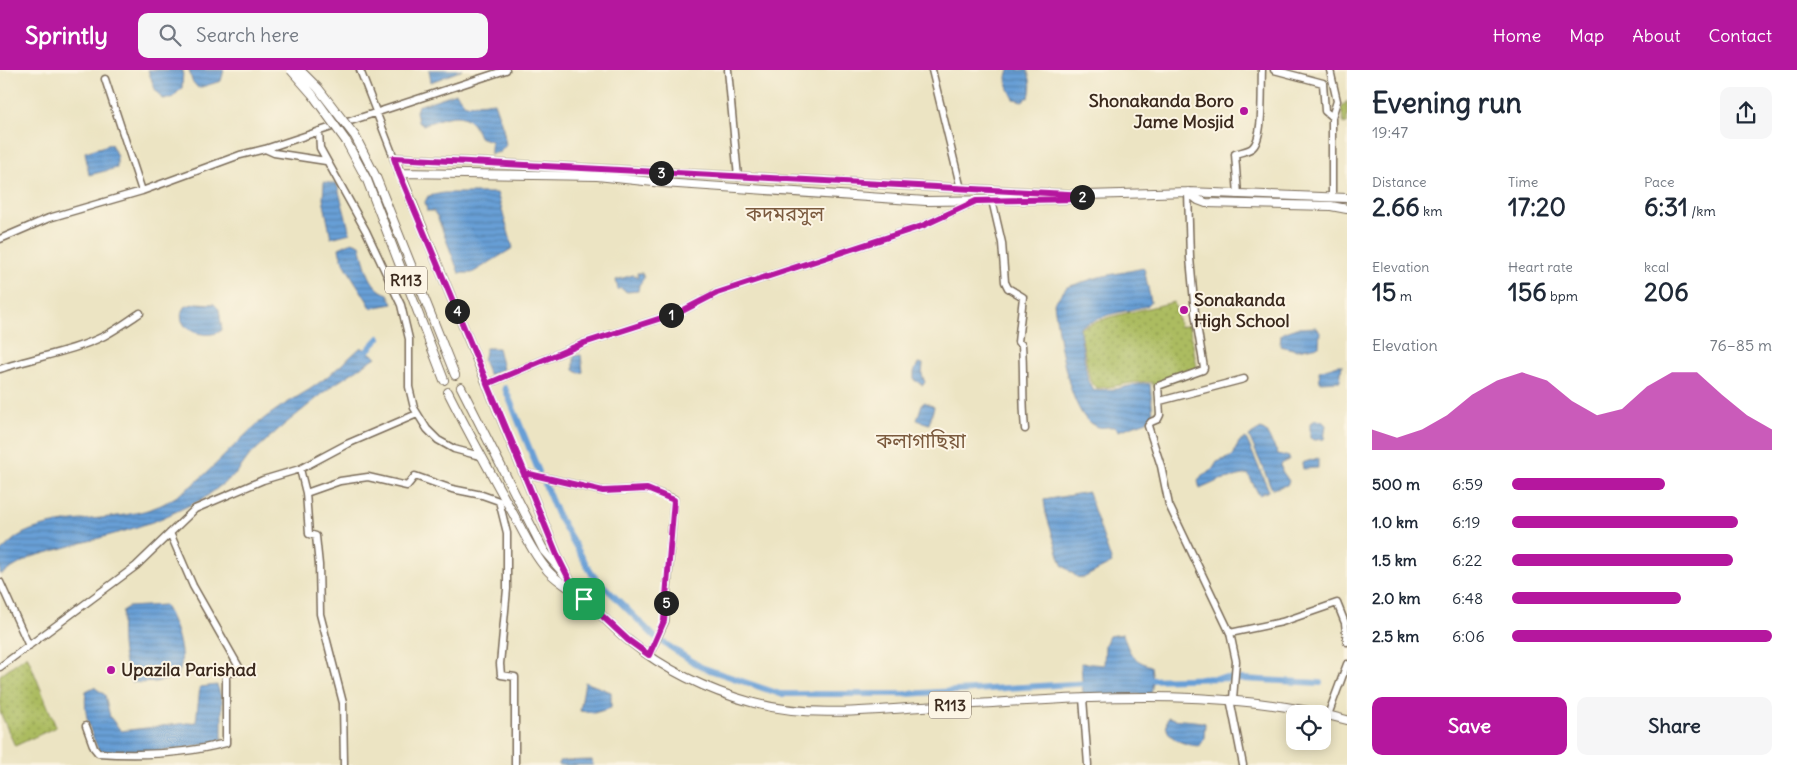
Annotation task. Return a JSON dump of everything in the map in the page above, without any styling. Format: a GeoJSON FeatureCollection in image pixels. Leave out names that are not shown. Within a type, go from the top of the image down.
{"type":"FeatureCollection","features":[{"type":"Feature","properties":{"kind":"main road","name":"R113"},"geometry":{"type":"LineString","coordinates":[[291,70],[312,94],[346,142],[367,180],[444,380]]}},
{"type":"Feature","properties":{"kind":"main road","name":"R113"},"geometry":{"type":"LineString","coordinates":[[300,70],[318,88],[354,136],[376,177],[455,375]]}},
{"type":"Feature","properties":{"kind":"main road"},"geometry":{"type":"LineString","coordinates":[[570,581],[558,557],[394,158],[1087,195],[1188,192],[1347,198]]}},
{"type":"Feature","properties":{"kind":"main road"},"geometry":{"type":"LineString","coordinates":[[399,173],[597,176],[739,189],[926,201],[1078,199],[1087,195]]}},
{"type":"Feature","properties":{"kind":"main road"},"geometry":{"type":"LineString","coordinates":[[979,201],[983,190]]}},
{"type":"Feature","properties":{"kind":"main road"},"geometry":{"type":"LineString","coordinates":[[1188,192],[1198,200],[1206,203],[1331,206],[1347,209]]}},
{"type":"Feature","properties":{"kind":"main road","name":"R113"},"geometry":{"type":"LineString","coordinates":[[461,386],[544,551],[584,599]]}},
{"type":"Feature","properties":{"kind":"main road","name":"R113"},"geometry":{"type":"LineString","coordinates":[[448,392],[480,456],[537,556],[549,572],[584,599],[628,640],[674,672],[704,686],[756,704],[799,711],[1083,698],[1168,697],[1232,698],[1286,708]]}},
{"type":"Feature","properties":{"kind":"main road","name":"R113"},"geometry":{"type":"LineString","coordinates":[[1331,716],[1347,720]]}},
{"type":"Feature","properties":{"kind":"street"},"geometry":{"type":"LineString","coordinates":[[360,70],[394,158]]}},
{"type":"Feature","properties":{"kind":"street"},"geometry":{"type":"LineString","coordinates":[[1,237],[49,218],[142,191],[240,155],[266,149],[506,70]]}},
{"type":"Feature","properties":{"kind":"street"},"geometry":{"type":"LineString","coordinates":[[728,70],[738,177]]}},
{"type":"Feature","properties":{"kind":"street"},"geometry":{"type":"LineString","coordinates":[[932,70],[961,189]]}},
{"type":"Feature","properties":{"kind":"street"},"geometry":{"type":"LineString","coordinates":[[1238,195],[1235,154],[1250,149],[1255,144],[1260,127],[1262,70]]}},
{"type":"Feature","properties":{"kind":"street"},"geometry":{"type":"LineString","coordinates":[[1274,70],[1323,83],[1325,111],[1332,117]]}},
{"type":"Feature","properties":{"kind":"street"},"geometry":{"type":"LineString","coordinates":[[1330,70],[1337,101],[1332,117],[1332,197]]}},
{"type":"Feature","properties":{"kind":"street"},"geometry":{"type":"LineString","coordinates":[[105,79],[142,191]]}},
{"type":"Feature","properties":{"kind":"street"},"geometry":{"type":"LineString","coordinates":[[319,131],[320,148],[326,161],[366,231],[401,305],[409,339],[409,387],[417,414],[426,429],[438,440],[454,448],[480,456]]}},
{"type":"Feature","properties":{"kind":"street"},"geometry":{"type":"LineString","coordinates":[[266,149],[326,161]]}},
{"type":"Feature","properties":{"kind":"street"},"geometry":{"type":"LineString","coordinates":[[1188,192],[1190,258],[1195,312],[1204,368],[1158,386],[1160,401],[1158,419],[1151,422],[1148,426],[1161,466],[1169,505],[1230,633],[1236,660],[1232,698],[1243,765]]}},
{"type":"Feature","properties":{"kind":"street"},"geometry":{"type":"LineString","coordinates":[[992,200],[1003,250],[1004,282],[1008,288],[1023,297],[1018,342],[1022,345],[1025,429]]}},
{"type":"Feature","properties":{"kind":"street"},"geometry":{"type":"LineString","coordinates":[[487,384],[584,343],[680,312],[717,293],[922,226],[979,201]]}},
{"type":"Feature","properties":{"kind":"street"},"geometry":{"type":"LineString","coordinates":[[0,369],[31,358],[76,347],[104,336],[140,313]]}},
{"type":"Feature","properties":{"kind":"street"},"geometry":{"type":"LineString","coordinates":[[1160,401],[1244,378]]}},
{"type":"Feature","properties":{"kind":"street"},"geometry":{"type":"LineString","coordinates":[[0,667],[136,566],[195,509],[263,480],[300,469],[347,444],[417,414]]}},
{"type":"Feature","properties":{"kind":"street"},"geometry":{"type":"LineString","coordinates":[[300,469],[306,493],[309,534],[316,536],[320,566],[320,614],[344,703],[344,765]]}},
{"type":"Feature","properties":{"kind":"street"},"geometry":{"type":"LineString","coordinates":[[525,473],[603,491],[647,489],[674,500],[664,621],[649,655]]}},
{"type":"Feature","properties":{"kind":"street"},"geometry":{"type":"LineString","coordinates":[[306,493],[340,481],[368,477],[407,486],[415,476],[452,489],[482,495],[499,501],[507,541],[507,589],[500,664],[501,675],[515,677],[515,765]]}},
{"type":"Feature","properties":{"kind":"street"},"geometry":{"type":"LineString","coordinates":[[86,726],[94,748],[98,753],[127,755],[177,753],[226,743],[226,677],[228,673],[239,671],[239,667],[193,586],[170,533]]}},
{"type":"Feature","properties":{"kind":"street"},"geometry":{"type":"LineString","coordinates":[[0,582],[28,646]]}},
{"type":"Feature","properties":{"kind":"street"},"geometry":{"type":"LineString","coordinates":[[1230,633],[1282,622],[1337,603],[1345,623],[1347,642]]}},
{"type":"Feature","properties":{"kind":"street"},"geometry":{"type":"LineString","coordinates":[[1331,707],[1347,664]]}},
{"type":"Feature","properties":{"kind":"street"},"geometry":{"type":"LineString","coordinates":[[1083,698],[1088,765]]}},
{"type":"Feature","properties":{"kind":"green space"},"geometry":{"type":"Polygon","coordinates":[[[1347,101],[1347,123],[1344,124],[1341,109],[1347,101]]]}},
{"type":"Feature","properties":{"kind":"green space"},"geometry":{"type":"Polygon","coordinates":[[[1174,302],[1180,327],[1189,325],[1198,373],[1155,388],[1151,382],[1144,382],[1096,388],[1090,381],[1080,328],[1110,317],[1174,302]]]}},
{"type":"Feature","properties":{"kind":"green space"},"geometry":{"type":"Polygon","coordinates":[[[27,655],[56,727],[15,746],[0,712],[0,675],[27,655]]]}},
{"type":"Feature","properties":{"kind":"water"},"geometry":{"type":"Polygon","coordinates":[[[148,70],[183,70],[182,88],[172,98],[162,99],[155,89],[148,70]]]}},
{"type":"Feature","properties":{"kind":"water"},"geometry":{"type":"Polygon","coordinates":[[[189,70],[224,70],[221,81],[198,88],[192,81],[189,70]]]}},
{"type":"Feature","properties":{"kind":"water"},"geometry":{"type":"Polygon","coordinates":[[[429,70],[462,70],[431,82],[429,70]]]}},
{"type":"Feature","properties":{"kind":"water"},"geometry":{"type":"Polygon","coordinates":[[[1009,70],[1027,70],[1031,90],[1029,97],[1022,101],[1014,99],[1009,89],[1007,78],[1009,70]]]}},
{"type":"Feature","properties":{"kind":"water"},"geometry":{"type":"Polygon","coordinates":[[[456,93],[466,105],[494,102],[503,128],[506,145],[500,152],[491,154],[491,141],[479,137],[469,120],[463,117],[448,117],[423,125],[418,122],[416,111],[418,106],[456,93]]]}},
{"type":"Feature","properties":{"kind":"water"},"geometry":{"type":"Polygon","coordinates":[[[111,144],[117,156],[117,168],[89,175],[85,152],[111,144]]]}},
{"type":"Feature","properties":{"kind":"water"},"geometry":{"type":"Polygon","coordinates":[[[324,182],[337,184],[350,233],[331,238],[323,199],[324,182]]]}},
{"type":"Feature","properties":{"kind":"water"},"geometry":{"type":"Polygon","coordinates":[[[444,193],[497,193],[513,248],[472,273],[459,273],[437,216],[433,211],[427,211],[425,202],[428,196],[444,193]]]}},
{"type":"Feature","properties":{"kind":"water"},"geometry":{"type":"Polygon","coordinates":[[[352,242],[360,245],[368,274],[381,291],[388,294],[393,304],[371,308],[340,254],[339,248],[352,242]]]}},
{"type":"Feature","properties":{"kind":"water"},"geometry":{"type":"Polygon","coordinates":[[[1144,268],[1151,302],[1147,306],[1108,315],[1079,327],[1088,381],[1093,390],[1116,389],[1143,383],[1150,384],[1153,414],[1147,421],[1118,431],[1114,427],[1097,427],[1086,419],[1071,390],[1062,352],[1054,303],[1067,287],[1099,277],[1144,268]]]}},
{"type":"Feature","properties":{"kind":"water"},"geometry":{"type":"Polygon","coordinates":[[[637,273],[642,273],[644,278],[639,285],[638,291],[627,292],[620,288],[618,290],[616,280],[633,275],[638,277],[637,273]]]}},
{"type":"Feature","properties":{"kind":"water"},"geometry":{"type":"Polygon","coordinates":[[[196,303],[214,304],[219,309],[222,330],[216,333],[200,334],[182,322],[181,315],[184,307],[196,303]]]}},
{"type":"Feature","properties":{"kind":"water"},"geometry":{"type":"Polygon","coordinates":[[[1316,327],[1320,331],[1319,346],[1297,350],[1280,346],[1281,334],[1296,328],[1316,327]]]}},
{"type":"Feature","properties":{"kind":"water"},"geometry":{"type":"Polygon","coordinates":[[[361,347],[376,357],[332,386],[279,429],[249,456],[236,474],[203,499],[158,520],[31,557],[0,575],[0,552],[17,537],[32,530],[48,525],[144,511],[176,497],[203,476],[266,417],[323,380],[361,347]]]}},
{"type":"Feature","properties":{"kind":"water"},"geometry":{"type":"Polygon","coordinates":[[[486,348],[498,348],[503,369],[489,375],[483,360],[486,348]]]}},
{"type":"Feature","properties":{"kind":"water"},"geometry":{"type":"Polygon","coordinates":[[[581,355],[583,372],[579,373],[574,370],[574,356],[581,355]]]}},
{"type":"Feature","properties":{"kind":"water"},"geometry":{"type":"Polygon","coordinates":[[[918,363],[923,364],[922,375],[925,382],[923,385],[914,380],[914,372],[918,363]]]}},
{"type":"Feature","properties":{"kind":"water"},"geometry":{"type":"Polygon","coordinates":[[[1342,365],[1340,381],[1320,382],[1319,371],[1342,365]]]}},
{"type":"Feature","properties":{"kind":"water"},"geometry":{"type":"Polygon","coordinates":[[[925,402],[934,407],[929,424],[917,420],[922,404],[925,402]]]}},
{"type":"Feature","properties":{"kind":"water"},"geometry":{"type":"Polygon","coordinates":[[[1315,420],[1322,421],[1326,425],[1324,439],[1315,440],[1310,438],[1310,424],[1315,420]]]}},
{"type":"Feature","properties":{"kind":"water"},"geometry":{"type":"Polygon","coordinates":[[[1261,429],[1266,432],[1278,454],[1289,457],[1289,460],[1281,464],[1282,471],[1289,481],[1287,485],[1272,489],[1249,436],[1261,429]]]}},
{"type":"Feature","properties":{"kind":"water"},"geometry":{"type":"Polygon","coordinates":[[[1246,438],[1269,491],[1259,495],[1248,474],[1220,480],[1200,489],[1198,481],[1202,475],[1212,470],[1217,462],[1233,456],[1239,442],[1246,438]]]}},
{"type":"Feature","properties":{"kind":"water"},"geometry":{"type":"Polygon","coordinates":[[[1318,458],[1318,468],[1303,469],[1302,463],[1318,458]]]}},
{"type":"Feature","properties":{"kind":"water"},"geometry":{"type":"Polygon","coordinates":[[[1088,492],[1112,563],[1083,578],[1077,577],[1062,565],[1046,514],[1044,500],[1088,492]]]}},
{"type":"Feature","properties":{"kind":"water"},"geometry":{"type":"Polygon","coordinates":[[[164,605],[172,619],[178,638],[181,657],[179,672],[165,680],[143,683],[132,682],[128,674],[122,647],[123,610],[128,607],[164,605]]]}},
{"type":"Feature","properties":{"kind":"water"},"geometry":{"type":"Polygon","coordinates":[[[1123,634],[1127,646],[1135,658],[1151,666],[1153,681],[1151,694],[1083,696],[1081,663],[1104,665],[1105,645],[1109,636],[1123,634]]]}},
{"type":"Feature","properties":{"kind":"water"},"geometry":{"type":"Polygon","coordinates":[[[585,682],[611,692],[611,708],[594,713],[580,711],[585,682]]]}},
{"type":"Feature","properties":{"kind":"water"},"geometry":{"type":"Polygon","coordinates":[[[217,685],[222,700],[222,739],[191,747],[161,751],[99,751],[88,722],[85,699],[86,691],[94,687],[105,695],[110,717],[121,731],[196,722],[200,687],[217,685]]]}},
{"type":"Feature","properties":{"kind":"water"},"geometry":{"type":"Polygon","coordinates":[[[1168,717],[1205,723],[1204,738],[1199,746],[1186,744],[1174,739],[1167,730],[1168,717]]]}},
{"type":"Feature","properties":{"kind":"water"},"geometry":{"type":"Polygon","coordinates":[[[592,760],[593,765],[559,765],[559,761],[592,760]]]}},
{"type":"Feature","properties":{"kind":"waterway"},"geometry":{"type":"LineString","coordinates":[[362,356],[379,338]]}},
{"type":"Feature","properties":{"kind":"waterway"},"geometry":{"type":"LineString","coordinates":[[505,388],[539,472]]}},
{"type":"Feature","properties":{"kind":"waterway"},"geometry":{"type":"LineString","coordinates":[[545,485],[557,514],[592,574],[655,637]]}},
{"type":"Feature","properties":{"kind":"waterway"},"geometry":{"type":"LineString","coordinates":[[661,641],[701,667],[780,694],[905,694],[1091,683]]}},
{"type":"Feature","properties":{"kind":"waterway"},"geometry":{"type":"LineString","coordinates":[[1146,680],[1223,678],[1320,683]]}},
{"type":"Feature","properties":{"kind":"place","name":"Shonakanda Boro Jame Mosjid"},"geometry":{"type":"Point","coordinates":[1244,111]}},
{"type":"Feature","properties":{"kind":"place","name":"Sonakanda High School"},"geometry":{"type":"Point","coordinates":[1184,310]}},
{"type":"Feature","properties":{"kind":"place","name":"Upazila Parishad"},"geometry":{"type":"Point","coordinates":[111,670]}},
{"type":"Feature","properties":{"kind":"district","name":"কদমরসুল"},"geometry":{"type":"Point","coordinates":[785,214]}},
{"type":"Feature","properties":{"kind":"district","name":"কলাগাছিয়া"},"geometry":{"type":"Point","coordinates":[921,441]}},
{"type":"Feature","properties":{"kind":"route"},"geometry":{"type":"LineString","coordinates":[[584,599],[570,581],[558,557],[487,384],[584,343],[680,312],[717,293],[922,226],[958,211],[976,201],[1078,199],[1087,195],[1078,193],[961,189],[394,158],[399,173],[487,384],[525,473],[584,489],[603,491],[647,489],[671,497],[674,500],[664,621],[649,655],[628,640],[584,599]]}}]}
